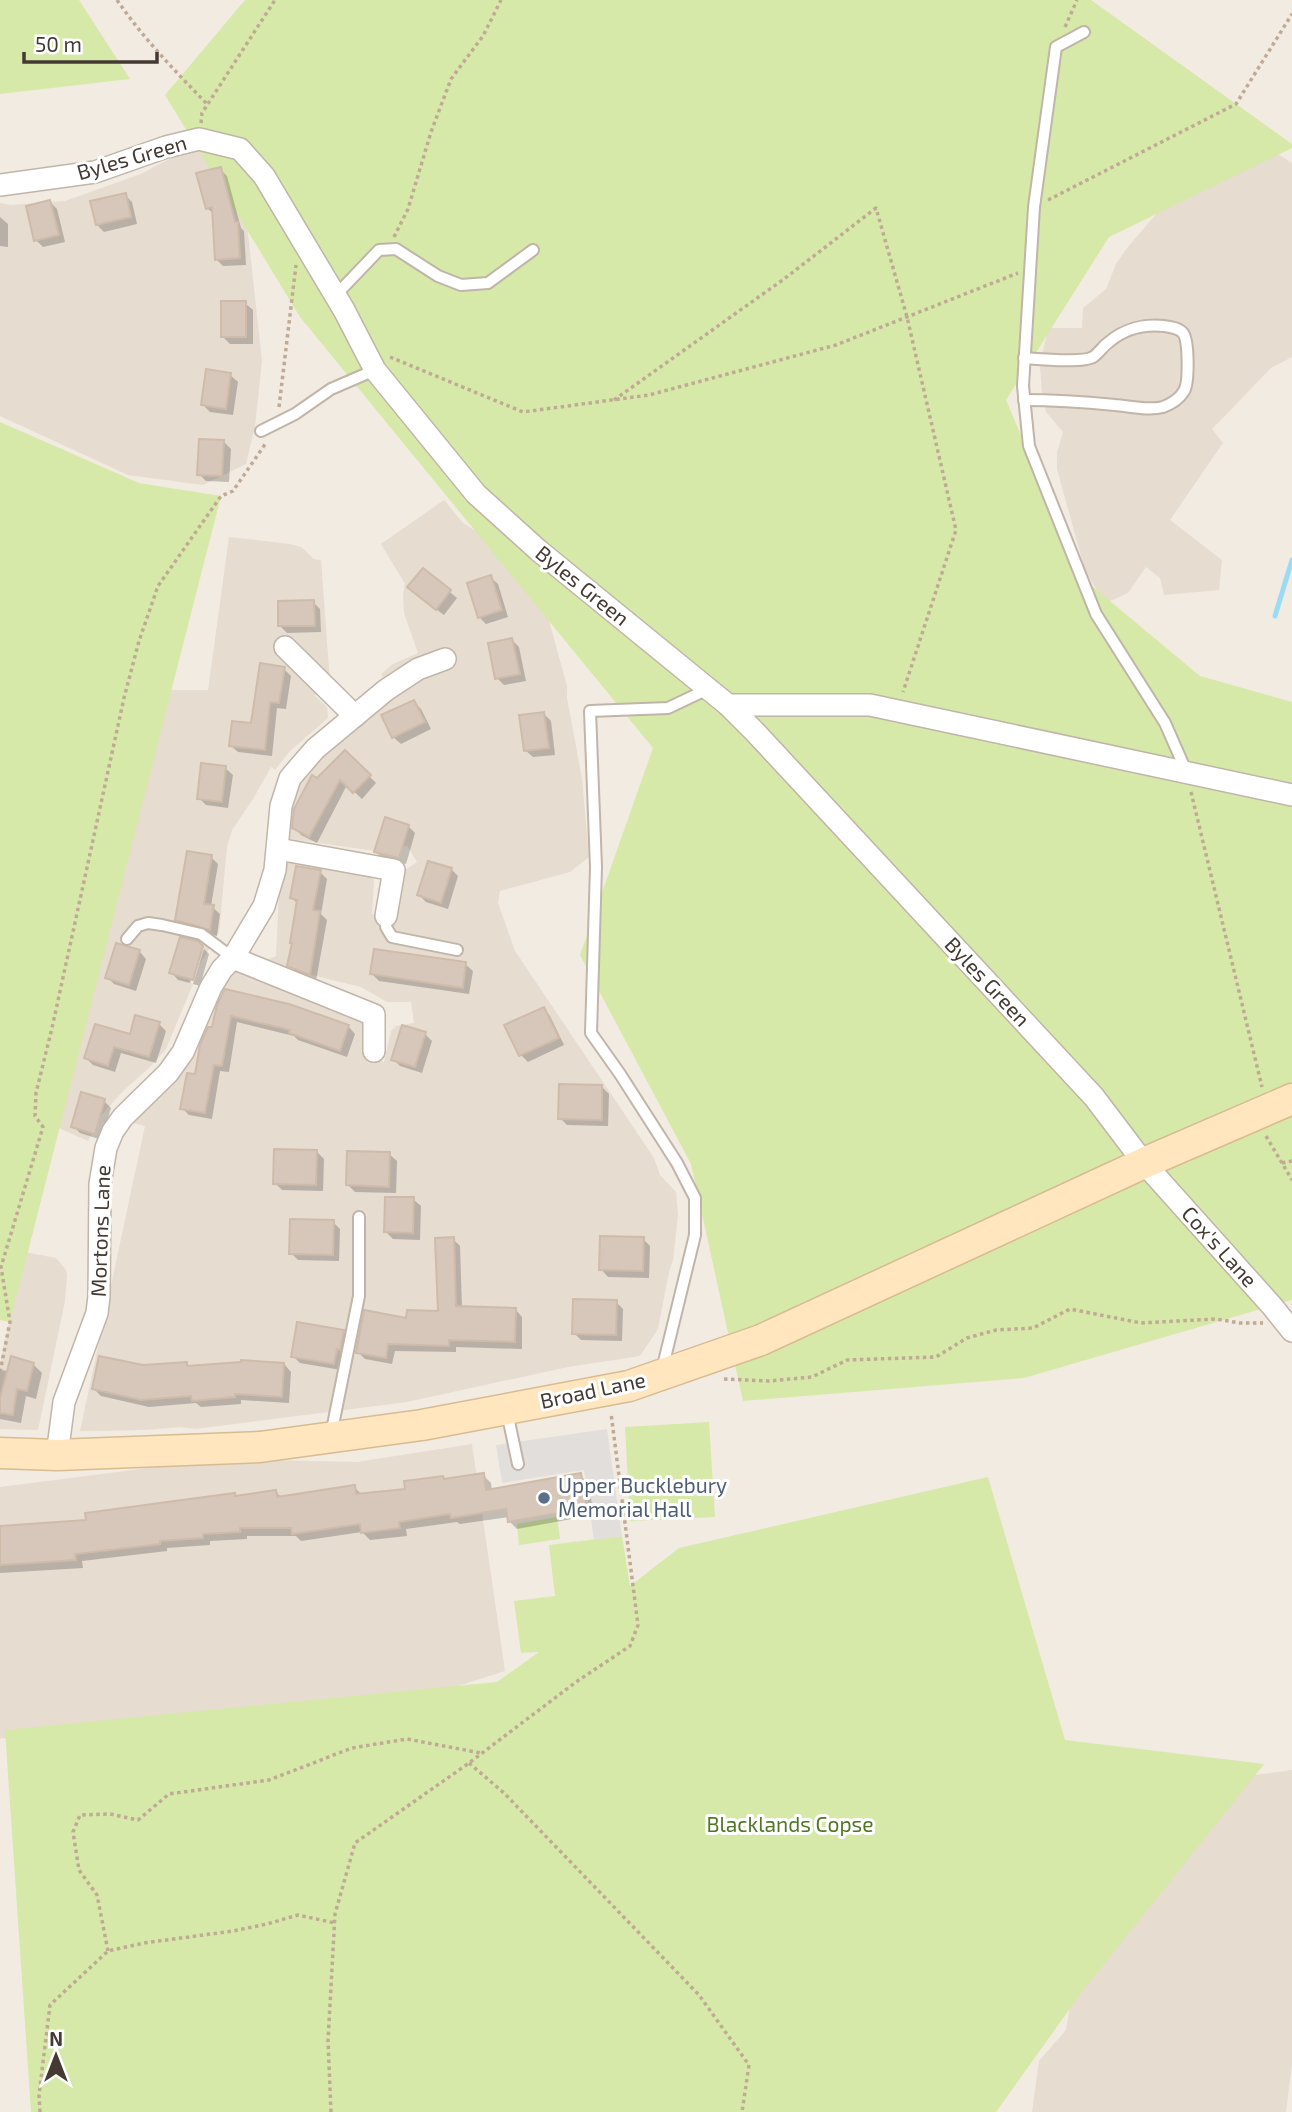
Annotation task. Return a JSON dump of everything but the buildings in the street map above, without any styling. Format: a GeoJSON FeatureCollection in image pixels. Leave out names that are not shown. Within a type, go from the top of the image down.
{"type":"FeatureCollection","features":[{"type":"Feature","properties":{"kind":"street","name":"Byles Green"},"geometry":{"type":"LineString","coordinates":[[0,185],[95,172],[166,147],[200,139],[240,149],[264,176],[375,370],[477,494],[538,550],[728,705],[1094,1097],[1144,1164]]}},
{"type":"Feature","properties":{"kind":"street"},"geometry":{"type":"LineString","coordinates":[[285,647],[355,716]]}},
{"type":"Feature","properties":{"kind":"street","name":"Mortons Lane"},"geometry":{"type":"LineString","coordinates":[[57,1455],[64,1402],[97,1313],[100,1184],[106,1147],[113,1131],[123,1117],[168,1073],[183,1052],[207,995],[264,906],[278,849],[281,806],[290,778],[297,767],[400,680],[418,669],[445,659]]}},
{"type":"Feature","properties":{"kind":"street"},"geometry":{"type":"LineString","coordinates":[[728,705],[870,705],[1292,795]]}},
{"type":"Feature","properties":{"kind":"street"},"geometry":{"type":"LineString","coordinates":[[278,849],[394,870],[386,916]]}},
{"type":"Feature","properties":{"kind":"street"},"geometry":{"type":"LineString","coordinates":[[233,958],[374,1015],[374,1051]]}},
{"type":"Feature","properties":{"kind":"street","name":"Broad Lane"},"geometry":{"type":"LineString","coordinates":[[0,1453],[57,1455],[260,1447],[422,1425],[629,1386],[761,1340],[1271,1108]]}},
{"type":"Feature","properties":{"kind":"street","name":"Cox's Lane"},"geometry":{"type":"LineString","coordinates":[[1144,1164],[1290,1326]]}},
{"type":"Feature","properties":{"kind":"lane"},"geometry":{"type":"LineString","coordinates":[[1084,32],[1056,47],[1034,207],[1023,386],[1029,446],[1096,614],[1165,723],[1187,773]]}},
{"type":"Feature","properties":{"kind":"lane"},"geometry":{"type":"LineString","coordinates":[[335,296],[379,250],[396,249],[438,276],[461,285],[488,283],[533,250]]}},
{"type":"Feature","properties":{"kind":"lane"},"geometry":{"type":"LineString","coordinates":[[1024,358],[1084,360],[1094,357],[1110,341],[1133,328],[1175,328],[1182,332],[1186,340],[1187,382],[1184,391],[1175,401],[1162,407],[1024,400]]}},
{"type":"Feature","properties":{"kind":"lane"},"geometry":{"type":"LineString","coordinates":[[261,430],[295,414],[331,389],[375,370]]}},
{"type":"Feature","properties":{"kind":"lane"},"geometry":{"type":"LineString","coordinates":[[661,1375],[695,1235],[695,1198],[670,1152],[591,1033],[596,867],[590,711],[668,708],[708,689]]}},
{"type":"Feature","properties":{"kind":"lane"},"geometry":{"type":"LineString","coordinates":[[386,916],[386,927],[392,937],[457,950]]}},
{"type":"Feature","properties":{"kind":"lane"},"geometry":{"type":"LineString","coordinates":[[127,939],[138,926],[148,923],[162,925],[201,934],[233,958]]}},
{"type":"Feature","properties":{"kind":"lane"},"geometry":{"type":"LineString","coordinates":[[331,1437],[359,1296],[359,1217]]}},
{"type":"Feature","properties":{"kind":"lane"},"geometry":{"type":"LineString","coordinates":[[506,1409],[518,1464]]}},
{"type":"Feature","properties":{"kind":"path"},"geometry":{"type":"LineString","coordinates":[[117,0],[154,47],[207,105]]}},
{"type":"Feature","properties":{"kind":"path"},"geometry":{"type":"LineString","coordinates":[[200,139],[202,113],[275,0]]}},
{"type":"Feature","properties":{"kind":"path"},"geometry":{"type":"LineString","coordinates":[[379,250],[393,238],[408,209],[431,132],[451,79],[483,36],[501,0]]}},
{"type":"Feature","properties":{"kind":"path"},"geometry":{"type":"LineString","coordinates":[[1034,207],[1236,104],[1292,14]]}},
{"type":"Feature","properties":{"kind":"path"},"geometry":{"type":"LineString","coordinates":[[614,400],[784,279],[876,208],[907,317],[956,530],[897,711]]}},
{"type":"Feature","properties":{"kind":"path"},"geometry":{"type":"LineString","coordinates":[[0,1372],[10,1322],[1,1267],[43,1126],[35,1116],[36,1093],[124,698],[139,641],[158,586],[221,496],[233,491],[276,423],[299,235]]}},
{"type":"Feature","properties":{"kind":"path"},"geometry":{"type":"LineString","coordinates":[[363,346],[523,412],[649,394],[836,345],[1030,268]]}},
{"type":"Feature","properties":{"kind":"path"},"geometry":{"type":"LineString","coordinates":[[1187,773],[1271,1108],[1282,1163],[1292,1180]]}},
{"type":"Feature","properties":{"kind":"path"},"geometry":{"type":"LineString","coordinates":[[1282,1163],[1292,1161]]}},
{"type":"Feature","properties":{"kind":"path"},"geometry":{"type":"LineString","coordinates":[[717,1378],[769,1381],[812,1377],[847,1360],[936,1357],[967,1338],[996,1330],[1033,1328],[1070,1310],[1141,1323],[1216,1319],[1290,1326]]}},
{"type":"Feature","properties":{"kind":"path"},"geometry":{"type":"LineString","coordinates":[[331,2112],[328,2041],[335,1914],[355,1843],[576,1682],[630,1646],[634,1636],[638,1625],[608,1390]]}},
{"type":"Feature","properties":{"kind":"path"},"geometry":{"type":"LineString","coordinates":[[108,1951],[97,1895],[79,1870],[73,1832],[80,1815],[110,1814],[138,1820],[169,1794],[269,1780],[352,1748],[407,1739],[482,1753]]}},
{"type":"Feature","properties":{"kind":"path"},"geometry":{"type":"LineString","coordinates":[[468,1763],[504,1793],[699,1994],[749,2065],[742,2112]]}},
{"type":"Feature","properties":{"kind":"path"},"geometry":{"type":"LineString","coordinates":[[40,2112],[39,2095],[50,2005],[108,1951],[144,1943],[233,1931],[298,1915],[335,1923]]}},
{"type":"Feature","properties":{"kind":"shaded area"},"geometry":{"type":"Polygon","coordinates":[[[1236,127],[1292,163],[1292,357],[1271,368],[1212,429],[1223,443],[1170,520],[1222,560],[1219,590],[1164,595],[1160,578],[1146,567],[1128,593],[1104,604],[1084,567],[1057,469],[1057,452],[1063,432],[1046,412],[1040,366],[1048,328],[1082,328],[1083,308],[1106,289],[1116,264],[1127,248],[1236,127]]]}},
{"type":"Feature","properties":{"kind":"shaded area"},"geometry":{"type":"Polygon","coordinates":[[[188,149],[216,151],[245,206],[262,361],[255,426],[246,464],[203,485],[128,475],[0,416],[0,203],[11,205],[65,201],[141,174],[188,149]]]}},
{"type":"Feature","properties":{"kind":"shaded area"},"geometry":{"type":"Polygon","coordinates":[[[444,500],[463,523],[510,552],[542,595],[567,686],[582,779],[589,857],[570,872],[500,891],[498,903],[515,951],[654,1158],[660,1175],[676,1192],[678,1215],[673,1260],[658,1329],[640,1356],[568,1367],[407,1402],[195,1429],[180,1427],[80,1431],[145,1126],[133,1123],[169,1083],[223,978],[234,970],[253,973],[371,1017],[368,1052],[384,1062],[391,1031],[396,1026],[414,1023],[411,1002],[387,1002],[361,987],[283,968],[267,960],[276,956],[277,888],[286,863],[298,862],[369,875],[374,880],[372,914],[392,919],[398,875],[417,862],[407,845],[389,853],[291,839],[284,832],[286,806],[310,764],[391,689],[381,674],[393,664],[418,653],[404,613],[405,584],[381,544],[444,500]]]}},
{"type":"Feature","properties":{"kind":"shaded area"},"geometry":{"type":"Polygon","coordinates":[[[229,537],[290,544],[301,547],[314,559],[321,560],[330,682],[315,696],[327,707],[328,718],[289,752],[275,770],[271,767],[232,830],[227,847],[219,932],[189,982],[193,984],[166,1049],[100,1117],[88,1141],[50,1124],[140,690],[208,690],[229,537]]]}},
{"type":"Feature","properties":{"kind":"shaded area"},"geometry":{"type":"Polygon","coordinates":[[[24,1252],[56,1258],[66,1270],[65,1301],[38,1430],[0,1429],[0,1364],[24,1252]]]}},
{"type":"Feature","properties":{"kind":"shaded area"},"geometry":{"type":"Polygon","coordinates":[[[607,1429],[622,1536],[594,1540],[584,1470],[502,1483],[496,1445],[607,1429]]]}},
{"type":"Feature","properties":{"kind":"shaded area"},"geometry":{"type":"Polygon","coordinates":[[[472,1444],[505,1671],[323,1729],[27,1744],[0,1739],[0,1487],[219,1459],[357,1462],[472,1444]]]}},
{"type":"Feature","properties":{"kind":"shaded area"},"geometry":{"type":"Polygon","coordinates":[[[1292,1770],[1292,2064],[1286,2112],[1032,2112],[1039,2061],[1066,2030],[1084,1923],[1088,1798],[1292,1770]]]}},
{"type":"Feature","properties":{"kind":"green space"},"geometry":{"type":"Polygon","coordinates":[[[0,0],[79,0],[130,79],[0,94],[0,0]]]}},
{"type":"Feature","properties":{"kind":"green space"},"geometry":{"type":"Polygon","coordinates":[[[245,0],[1091,0],[1292,144],[1292,148],[1109,237],[1006,400],[1081,577],[1200,676],[1292,702],[1292,1300],[1024,1378],[743,1401],[691,1164],[580,955],[653,748],[300,317],[165,95],[245,0]]]}},
{"type":"Feature","properties":{"kind":"green space"},"geometry":{"type":"Polygon","coordinates":[[[0,422],[139,483],[221,496],[10,1322],[0,1320],[0,422]]]}},
{"type":"Feature","properties":{"kind":"green space"},"geometry":{"type":"Polygon","coordinates":[[[709,1422],[715,1517],[630,1521],[625,1427],[709,1422]]]}},
{"type":"Feature","properties":{"kind":"green space","name":"Blacklands Copse"},"geometry":{"type":"Polygon","coordinates":[[[988,1477],[1065,1740],[1264,1764],[1081,1993],[996,2112],[31,2112],[5,1730],[497,1682],[539,1652],[521,1653],[514,1601],[555,1596],[549,1545],[622,1536],[630,1586],[679,1548],[988,1477]]]}},
{"type":"Feature","properties":{"kind":"green space"},"geometry":{"type":"Polygon","coordinates":[[[557,1517],[560,1539],[519,1545],[517,1524],[557,1517]]]}},
{"type":"Feature","properties":{"kind":"waterway"},"geometry":{"type":"LineString","coordinates":[[1275,616],[1292,560]]}},
{"type":"Feature","properties":{"kind":"place","name":"Upper Bucklebury Memorial Hall"},"geometry":{"type":"Point","coordinates":[544,1498]}}]}
